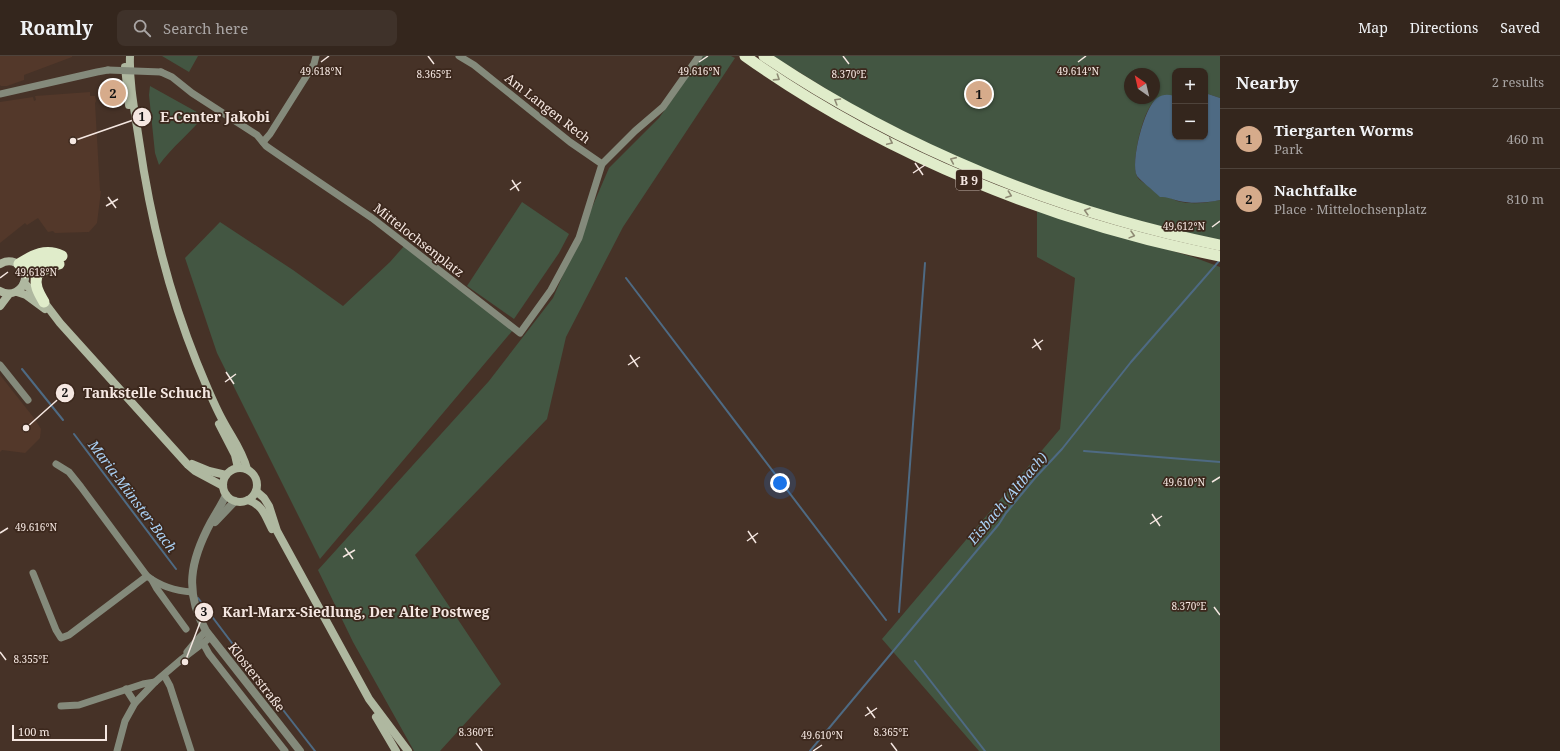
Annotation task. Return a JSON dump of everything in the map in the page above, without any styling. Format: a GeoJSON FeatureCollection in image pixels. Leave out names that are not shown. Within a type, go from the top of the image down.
{"type":"FeatureCollection","features":[{"type":"Feature","properties":{"kind":"highway","name":"B 9"},"geometry":{"type":"LineString","coordinates":[[745,56],[797,90],[874,135],[972,181],[1072,218],[1154,241],[1217,256]]}},
{"type":"Feature","properties":{"kind":"highway","name":"B 9"},"geometry":{"type":"LineString","coordinates":[[764,56],[852,110],[899,136],[1025,191],[1152,230],[1220,246]]}},
{"type":"Feature","properties":{"kind":"highway"},"geometry":{"type":"LineString","coordinates":[[23,273],[39,262],[61,260],[37,275],[36,284],[44,302]]}},
{"type":"Feature","properties":{"kind":"main road"},"geometry":{"type":"LineString","coordinates":[[124,56],[126,85],[140,182],[151,238],[168,298],[199,382],[217,422],[235,455],[238,468]]}},
{"type":"Feature","properties":{"kind":"main road"},"geometry":{"type":"LineString","coordinates":[[130,56],[134,110],[142,162],[158,242],[175,302],[197,362],[222,420],[243,454],[247,469]]}},
{"type":"Feature","properties":{"kind":"main road"},"geometry":{"type":"LineString","coordinates":[[0,264],[8,261],[23,273],[60,322],[179,455],[195,471],[223,486]]}},
{"type":"Feature","properties":{"kind":"main road"},"geometry":{"type":"LineString","coordinates":[[17,292],[23,273]]}},
{"type":"Feature","properties":{"kind":"main road"},"geometry":{"type":"LineString","coordinates":[[0,291],[8,294],[17,292],[26,295],[60,322]]}},
{"type":"Feature","properties":{"kind":"main road"},"geometry":{"type":"LineString","coordinates":[[0,306],[8,294]]}},
{"type":"Feature","properties":{"kind":"main road"},"geometry":{"type":"LineString","coordinates":[[179,455],[201,468],[226,475]]}},
{"type":"Feature","properties":{"kind":"main road"},"geometry":{"type":"LineString","coordinates":[[232,469],[247,469],[256,479],[256,491],[248,500],[240,502],[235,501],[226,495],[223,486],[226,475],[232,469]]}},
{"type":"Feature","properties":{"kind":"main road"},"geometry":{"type":"LineString","coordinates":[[256,491],[266,501],[277,531],[338,646],[370,699],[408,751]]}},
{"type":"Feature","properties":{"kind":"main road"},"geometry":{"type":"LineString","coordinates":[[248,500],[256,503],[263,510],[396,751]]}},
{"type":"Feature","properties":{"kind":"street"},"geometry":{"type":"LineString","coordinates":[[264,142],[314,64],[316,56]]}},
{"type":"Feature","properties":{"kind":"street","name":"Am Langen Rech"},"geometry":{"type":"LineString","coordinates":[[459,56],[474,65],[570,142],[602,164]]}},
{"type":"Feature","properties":{"kind":"street","name":"Mittelochsenplatz"},"geometry":{"type":"LineString","coordinates":[[0,94],[108,70],[161,72],[172,76],[192,93],[257,135],[266,146],[372,218],[520,333],[551,290],[579,238],[602,164],[635,131],[663,107],[699,56]]}},
{"type":"Feature","properties":{"kind":"street"},"geometry":{"type":"LineString","coordinates":[[0,365],[28,400]]}},
{"type":"Feature","properties":{"kind":"street"},"geometry":{"type":"LineString","coordinates":[[56,464],[69,472],[81,487],[186,629]]}},
{"type":"Feature","properties":{"kind":"street","name":"Klosterstraße"},"geometry":{"type":"LineString","coordinates":[[226,495],[206,532],[194,563],[192,592],[198,615],[209,634],[300,751]]}},
{"type":"Feature","properties":{"kind":"street","name":"Klosterstraße"},"geometry":{"type":"LineString","coordinates":[[206,532],[235,501]]}},
{"type":"Feature","properties":{"kind":"street"},"geometry":{"type":"LineString","coordinates":[[33,573],[56,630],[61,638],[69,635],[149,578]]}},
{"type":"Feature","properties":{"kind":"street"},"geometry":{"type":"LineString","coordinates":[[149,578],[170,588],[192,592]]}},
{"type":"Feature","properties":{"kind":"street"},"geometry":{"type":"LineString","coordinates":[[117,751],[125,721],[135,703],[155,682],[204,643],[209,634]]}},
{"type":"Feature","properties":{"kind":"street"},"geometry":{"type":"LineString","coordinates":[[182,659],[195,641],[209,634]]}},
{"type":"Feature","properties":{"kind":"street"},"geometry":{"type":"LineString","coordinates":[[204,643],[209,654],[285,751]]}},
{"type":"Feature","properties":{"kind":"street"},"geometry":{"type":"LineString","coordinates":[[164,675],[170,686],[191,751]]}},
{"type":"Feature","properties":{"kind":"street"},"geometry":{"type":"LineString","coordinates":[[61,706],[79,705],[126,689],[155,682]]}},
{"type":"Feature","properties":{"kind":"street"},"geometry":{"type":"LineString","coordinates":[[126,689],[135,703]]}},
{"type":"Feature","properties":{"kind":"shaded area"},"geometry":{"type":"Polygon","coordinates":[[[0,56],[72,57],[24,75],[24,80],[7,86],[1,86],[0,56]]]}},
{"type":"Feature","properties":{"kind":"shaded area"},"geometry":{"type":"Polygon","coordinates":[[[90,92],[90,96],[95,96],[96,101],[101,191],[97,223],[89,232],[55,233],[53,231],[48,232],[38,218],[27,225],[25,223],[0,243],[0,102],[33,97],[34,101],[36,100],[35,96],[90,92]]]}},
{"type":"Feature","properties":{"kind":"shaded area"},"geometry":{"type":"Polygon","coordinates":[[[0,375],[41,429],[40,438],[25,453],[2,450],[0,452],[0,375]]]}},
{"type":"Feature","properties":{"kind":"green space"},"geometry":{"type":"Polygon","coordinates":[[[162,56],[198,56],[189,72],[162,56]]]}},
{"type":"Feature","properties":{"kind":"green space"},"geometry":{"type":"Polygon","coordinates":[[[700,56],[731,56],[735,58],[623,227],[566,337],[547,419],[415,555],[501,684],[440,751],[414,751],[353,642],[318,570],[489,381],[553,298],[609,168],[659,118],[679,90],[700,56]]]}},
{"type":"Feature","properties":{"kind":"green space"},"geometry":{"type":"Polygon","coordinates":[[[773,56],[1220,56],[1220,98],[1208,94],[1208,68],[1172,68],[1172,97],[1160,97],[1160,68],[1124,68],[1124,104],[1152,104],[1146,114],[1137,146],[1135,166],[1139,179],[1160,195],[1177,201],[1204,203],[1220,200],[1220,240],[1178,231],[1091,208],[968,163],[859,109],[773,56]]]}},
{"type":"Feature","properties":{"kind":"green space"},"geometry":{"type":"Polygon","coordinates":[[[150,86],[204,116],[159,165],[155,153],[149,95],[150,86]]]}},
{"type":"Feature","properties":{"kind":"green space"},"geometry":{"type":"Polygon","coordinates":[[[522,202],[569,234],[559,253],[514,319],[467,286],[522,202]]]}},
{"type":"Feature","properties":{"kind":"green space"},"geometry":{"type":"Polygon","coordinates":[[[1037,211],[1193,257],[1220,267],[1220,751],[979,751],[882,639],[1060,429],[1075,278],[1037,257],[1037,211]]]}},
{"type":"Feature","properties":{"kind":"green space"},"geometry":{"type":"Polygon","coordinates":[[[220,222],[293,270],[343,306],[390,262],[405,245],[513,330],[320,559],[217,353],[185,258],[220,222]]]}},
{"type":"Feature","properties":{"kind":"water"},"geometry":{"type":"Polygon","coordinates":[[[1208,94],[1220,98],[1220,200],[1194,203],[1160,197],[1137,176],[1135,160],[1143,123],[1147,112],[1151,104],[1160,104],[1160,96],[1172,96],[1172,140],[1208,140],[1208,94]]]}},
{"type":"Feature","properties":{"kind":"waterway","name":"Eisbach (Altbach)"},"geometry":{"type":"LineString","coordinates":[[810,751],[999,524],[1006,513],[1035,478],[1062,449],[1131,362],[1220,260]]}},
{"type":"Feature","properties":{"kind":"waterway"},"geometry":{"type":"LineString","coordinates":[[899,612],[925,263]]}},
{"type":"Feature","properties":{"kind":"waterway"},"geometry":{"type":"LineString","coordinates":[[626,278],[886,620]]}},
{"type":"Feature","properties":{"kind":"waterway","name":"Maria-Münster-Bach"},"geometry":{"type":"LineString","coordinates":[[22,369],[63,420]]}},
{"type":"Feature","properties":{"kind":"waterway","name":"Maria-Münster-Bach"},"geometry":{"type":"LineString","coordinates":[[74,434],[176,569]]}},
{"type":"Feature","properties":{"kind":"waterway"},"geometry":{"type":"LineString","coordinates":[[1084,451],[1220,462]]}},
{"type":"Feature","properties":{"kind":"waterway","name":"Maria-Münster-Bach"},"geometry":{"type":"LineString","coordinates":[[198,598],[275,700]]}},
{"type":"Feature","properties":{"kind":"waterway"},"geometry":{"type":"LineString","coordinates":[[915,661],[985,751]]}},
{"type":"Feature","properties":{"kind":"waterway","name":"Maria-Münster-Bach"},"geometry":{"type":"LineString","coordinates":[[280,706],[315,751]]}},
{"type":"Feature","properties":{"kind":"place","name":"Nachtfalke"},"geometry":{"type":"Point","coordinates":[113,93]}},
{"type":"Feature","properties":{"kind":"place","name":"Tiergarten Worms"},"geometry":{"type":"Point","coordinates":[979,94]}},
{"type":"Feature","properties":{"kind":"place","name":"E-Center Jakobi"},"geometry":{"type":"Point","coordinates":[73,141]}},
{"type":"Feature","properties":{"kind":"place","name":"Tankstelle Schuch"},"geometry":{"type":"Point","coordinates":[26,428]}},
{"type":"Feature","properties":{"kind":"place","name":"Karl-Marx-Siedlung, Der Alte Postweg"},"geometry":{"type":"Point","coordinates":[185,662]}}]}
